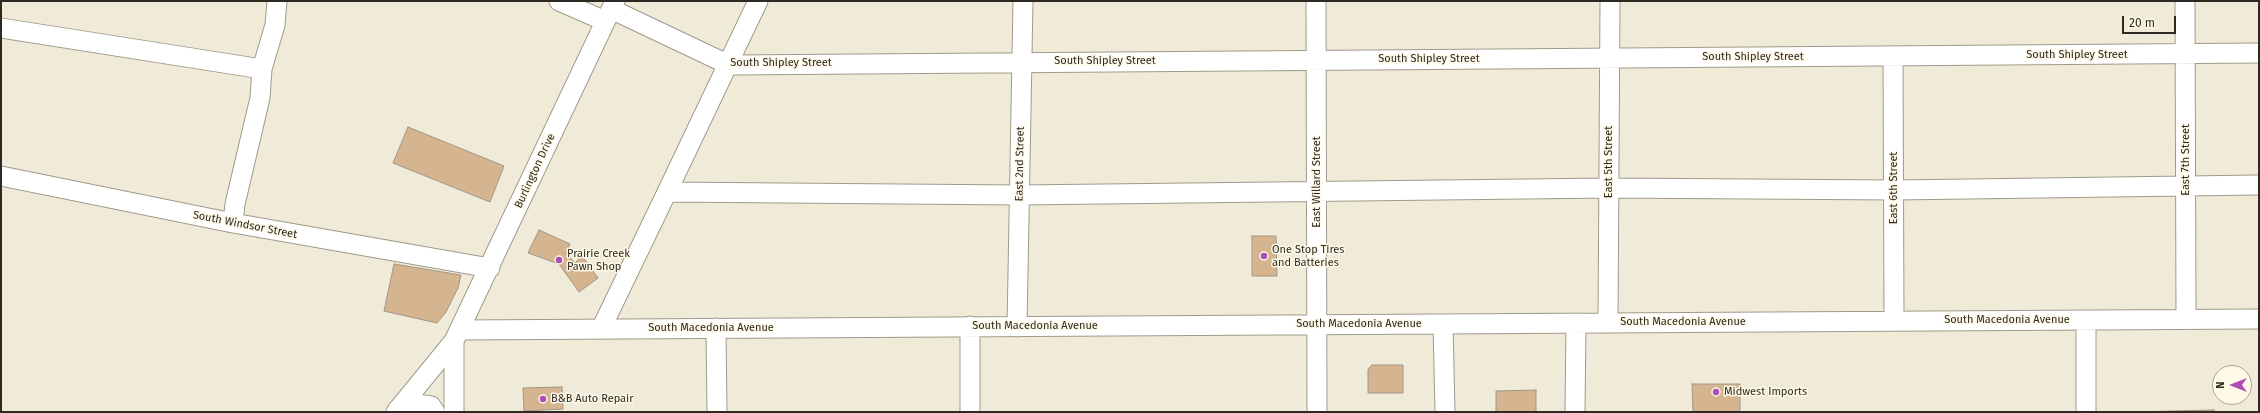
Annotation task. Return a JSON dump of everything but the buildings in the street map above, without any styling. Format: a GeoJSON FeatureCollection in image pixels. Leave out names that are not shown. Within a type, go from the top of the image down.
{"type":"FeatureCollection","features":[{"type":"Feature","properties":{"kind":"street"},"geometry":{"type":"LineString","coordinates":[[233,223],[235,204],[260,98],[262,68],[275,25],[277,1]]}},
{"type":"Feature","properties":{"kind":"street","name":"South Shipley Street"},"geometry":{"type":"LineString","coordinates":[[558,1],[610,10],[728,64],[2259,53]]}},
{"type":"Feature","properties":{"kind":"street"},"geometry":{"type":"LineString","coordinates":[[602,329],[758,1]]}},
{"type":"Feature","properties":{"kind":"street","name":"East 2nd Street"},"geometry":{"type":"LineString","coordinates":[[1018,327],[1023,1]]}},
{"type":"Feature","properties":{"kind":"street","name":"East Willard Street"},"geometry":{"type":"LineString","coordinates":[[1316,1],[1317,412]]}},
{"type":"Feature","properties":{"kind":"street","name":"East 5th Street"},"geometry":{"type":"LineString","coordinates":[[1608,323],[1610,1]]}},
{"type":"Feature","properties":{"kind":"street","name":"East 7th Street"},"geometry":{"type":"LineString","coordinates":[[2185,1],[2186,319]]}},
{"type":"Feature","properties":{"kind":"street","name":"Burlington Drive"},"geometry":{"type":"LineString","coordinates":[[457,335],[490,268],[610,10]]}},
{"type":"Feature","properties":{"kind":"street"},"geometry":{"type":"LineString","coordinates":[[1,28],[262,68]]}},
{"type":"Feature","properties":{"kind":"street","name":"East 6th Street"},"geometry":{"type":"LineString","coordinates":[[1893,56],[1895,190],[1894,320]]}},
{"type":"Feature","properties":{"kind":"street","name":"South Windsor Street"},"geometry":{"type":"LineString","coordinates":[[1,176],[233,223],[490,268]]}},
{"type":"Feature","properties":{"kind":"street"},"geometry":{"type":"LineString","coordinates":[[667,192],[1019,195],[1609,188],[1895,190],[2259,185]]}},
{"type":"Feature","properties":{"kind":"street","name":"South Macedonia Avenue"},"geometry":{"type":"LineString","coordinates":[[457,335],[602,329],[2259,318]]}},
{"type":"Feature","properties":{"kind":"street"},"geometry":{"type":"LineString","coordinates":[[2086,320],[2086,412]]}},
{"type":"Feature","properties":{"kind":"street"},"geometry":{"type":"LineString","coordinates":[[1575,412],[1576,323]]}},
{"type":"Feature","properties":{"kind":"street"},"geometry":{"type":"LineString","coordinates":[[1443,324],[1444,412]]}},
{"type":"Feature","properties":{"kind":"street"},"geometry":{"type":"LineString","coordinates":[[970,326],[970,412]]}},
{"type":"Feature","properties":{"kind":"street"},"geometry":{"type":"LineString","coordinates":[[716,328],[717,412]]}},
{"type":"Feature","properties":{"kind":"street"},"geometry":{"type":"LineString","coordinates":[[397,411],[457,335]]}},
{"type":"Feature","properties":{"kind":"street"},"geometry":{"type":"LineString","coordinates":[[454,412],[457,335]]}},
{"type":"Feature","properties":{"kind":"street"},"geometry":{"type":"LineString","coordinates":[[397,411],[417,404],[431,406],[435,412]]}},
{"type":"Feature","properties":{"kind":"place","name":"One Stop Tires and Batteries"},"geometry":{"type":"Point","coordinates":[1264,256]}},
{"type":"Feature","properties":{"kind":"place","name":"Prairie Creek Pawn Shop"},"geometry":{"type":"Point","coordinates":[559,260]}},
{"type":"Feature","properties":{"kind":"place","name":"Midwest Imports"},"geometry":{"type":"Point","coordinates":[1716,392]}},
{"type":"Feature","properties":{"kind":"place","name":"B&B Auto Repair"},"geometry":{"type":"Point","coordinates":[543,399]}}]}
